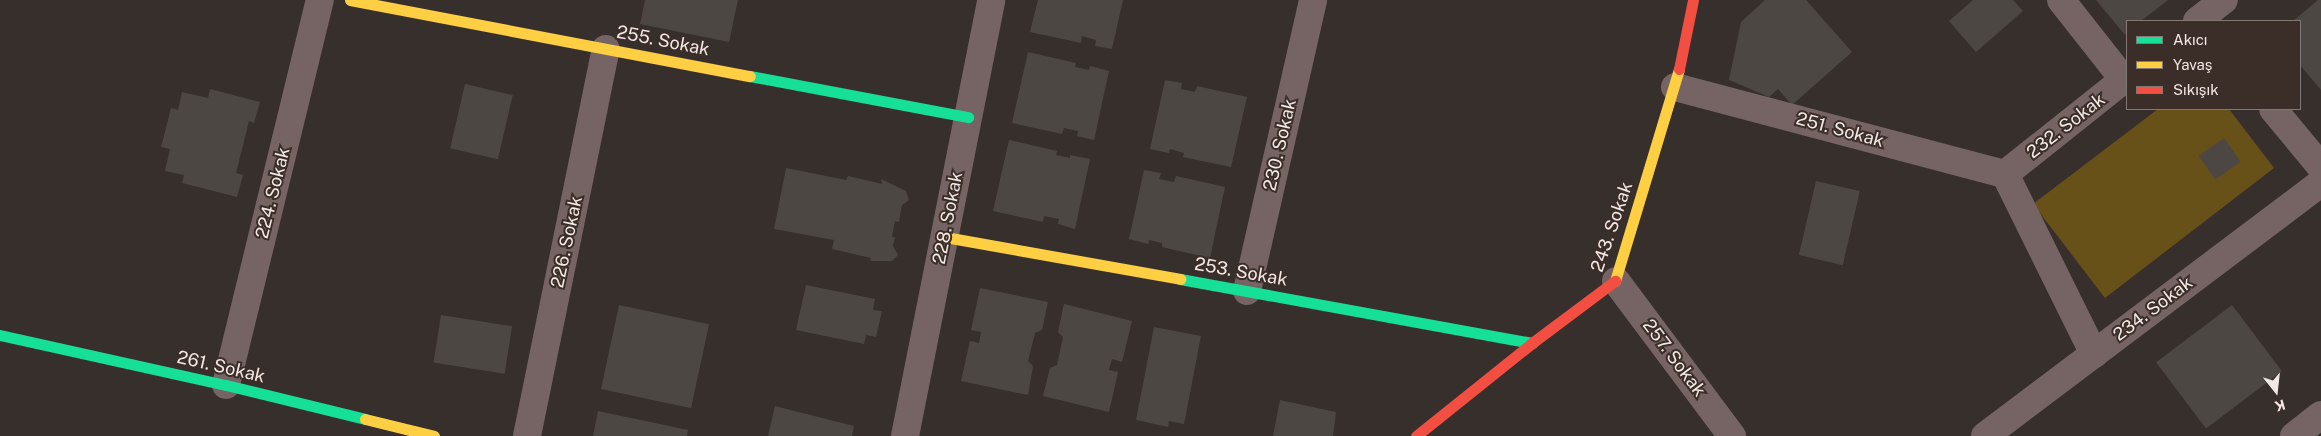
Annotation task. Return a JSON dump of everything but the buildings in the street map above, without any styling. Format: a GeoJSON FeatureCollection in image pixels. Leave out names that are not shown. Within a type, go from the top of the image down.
{"type":"FeatureCollection","features":[{"type":"Feature","properties":{"kind":"street","name":"224. Sokak"},"geometry":{"type":"LineString","coordinates":[[226,385],[320,0]]}},
{"type":"Feature","properties":{"kind":"street","name":"255. Sokak"},"geometry":{"type":"LineString","coordinates":[[350,0],[968,117]]}},
{"type":"Feature","properties":{"kind":"street","name":"228. Sokak"},"geometry":{"type":"LineString","coordinates":[[906,436],[991,0]]}},
{"type":"Feature","properties":{"kind":"street","name":"230. Sokak"},"geometry":{"type":"LineString","coordinates":[[1246,291],[1314,0]]}},
{"type":"Feature","properties":{"kind":"street","name":"243. Sokak"},"geometry":{"type":"LineString","coordinates":[[1416,436],[1532,343],[1616,281],[1675,87],[1692,0]]}},
{"type":"Feature","properties":{"kind":"street"},"geometry":{"type":"LineString","coordinates":[[2061,0],[2126,79]]}},
{"type":"Feature","properties":{"kind":"street"},"geometry":{"type":"LineString","coordinates":[[2200,20],[2224,0]]}},
{"type":"Feature","properties":{"kind":"street","name":"226. Sokak"},"geometry":{"type":"LineString","coordinates":[[527,436],[606,48]]}},
{"type":"Feature","properties":{"kind":"street","name":"232. Sokak"},"geometry":{"type":"LineString","coordinates":[[2005,174],[2126,79]]}},
{"type":"Feature","properties":{"kind":"street","name":"251. Sokak"},"geometry":{"type":"LineString","coordinates":[[1675,87],[2005,174]]}},
{"type":"Feature","properties":{"kind":"street"},"geometry":{"type":"LineString","coordinates":[[2274,110],[2321,167]]}},
{"type":"Feature","properties":{"kind":"street"},"geometry":{"type":"LineString","coordinates":[[2005,174],[2094,354]]}},
{"type":"Feature","properties":{"kind":"street","name":"234. Sokak"},"geometry":{"type":"LineString","coordinates":[[1984,436],[2321,182]]}},
{"type":"Feature","properties":{"kind":"street","name":"253. Sokak"},"geometry":{"type":"LineString","coordinates":[[945,236],[1532,343]]}},
{"type":"Feature","properties":{"kind":"street","name":"257. Sokak"},"geometry":{"type":"LineString","coordinates":[[1616,281],[1732,436]]}},
{"type":"Feature","properties":{"kind":"street","name":"261. Sokak"},"geometry":{"type":"LineString","coordinates":[[0,335],[226,385],[434,436]]}},
{"type":"Feature","properties":{"kind":"street"},"geometry":{"type":"LineString","coordinates":[[2294,436],[2321,415]]}},
{"type":"Feature","properties":{"kind":"shaded area"},"geometry":{"type":"Polygon","coordinates":[[[2157,110],[2230,110],[2274,168],[2105,298],[2033,204],[2157,110]]]}},
{"type":"Feature","properties":{"kind":"traffic: fast"},"geometry":{"type":"LineString","coordinates":[[750,76],[968,117]]}},
{"type":"Feature","properties":{"kind":"traffic: fast"},"geometry":{"type":"LineString","coordinates":[[1180,279],[1532,343]]}},
{"type":"Feature","properties":{"kind":"traffic: fast"},"geometry":{"type":"LineString","coordinates":[[0,335],[226,385],[365,419]]}},
{"type":"Feature","properties":{"kind":"traffic: slow"},"geometry":{"type":"LineString","coordinates":[[350,0],[750,76]]}},
{"type":"Feature","properties":{"kind":"traffic: slow"},"geometry":{"type":"LineString","coordinates":[[1615,281],[1679,69]]}},
{"type":"Feature","properties":{"kind":"traffic: slow"},"geometry":{"type":"LineString","coordinates":[[945,237],[1180,279]]}},
{"type":"Feature","properties":{"kind":"traffic: slow"},"geometry":{"type":"LineString","coordinates":[[365,419],[434,436]]}},
{"type":"Feature","properties":{"kind":"traffic: jam"},"geometry":{"type":"LineString","coordinates":[[1679,69],[1693,0]]}},
{"type":"Feature","properties":{"kind":"traffic: jam"},"geometry":{"type":"LineString","coordinates":[[1416,436],[1532,343],[1615,281]]}}]}
